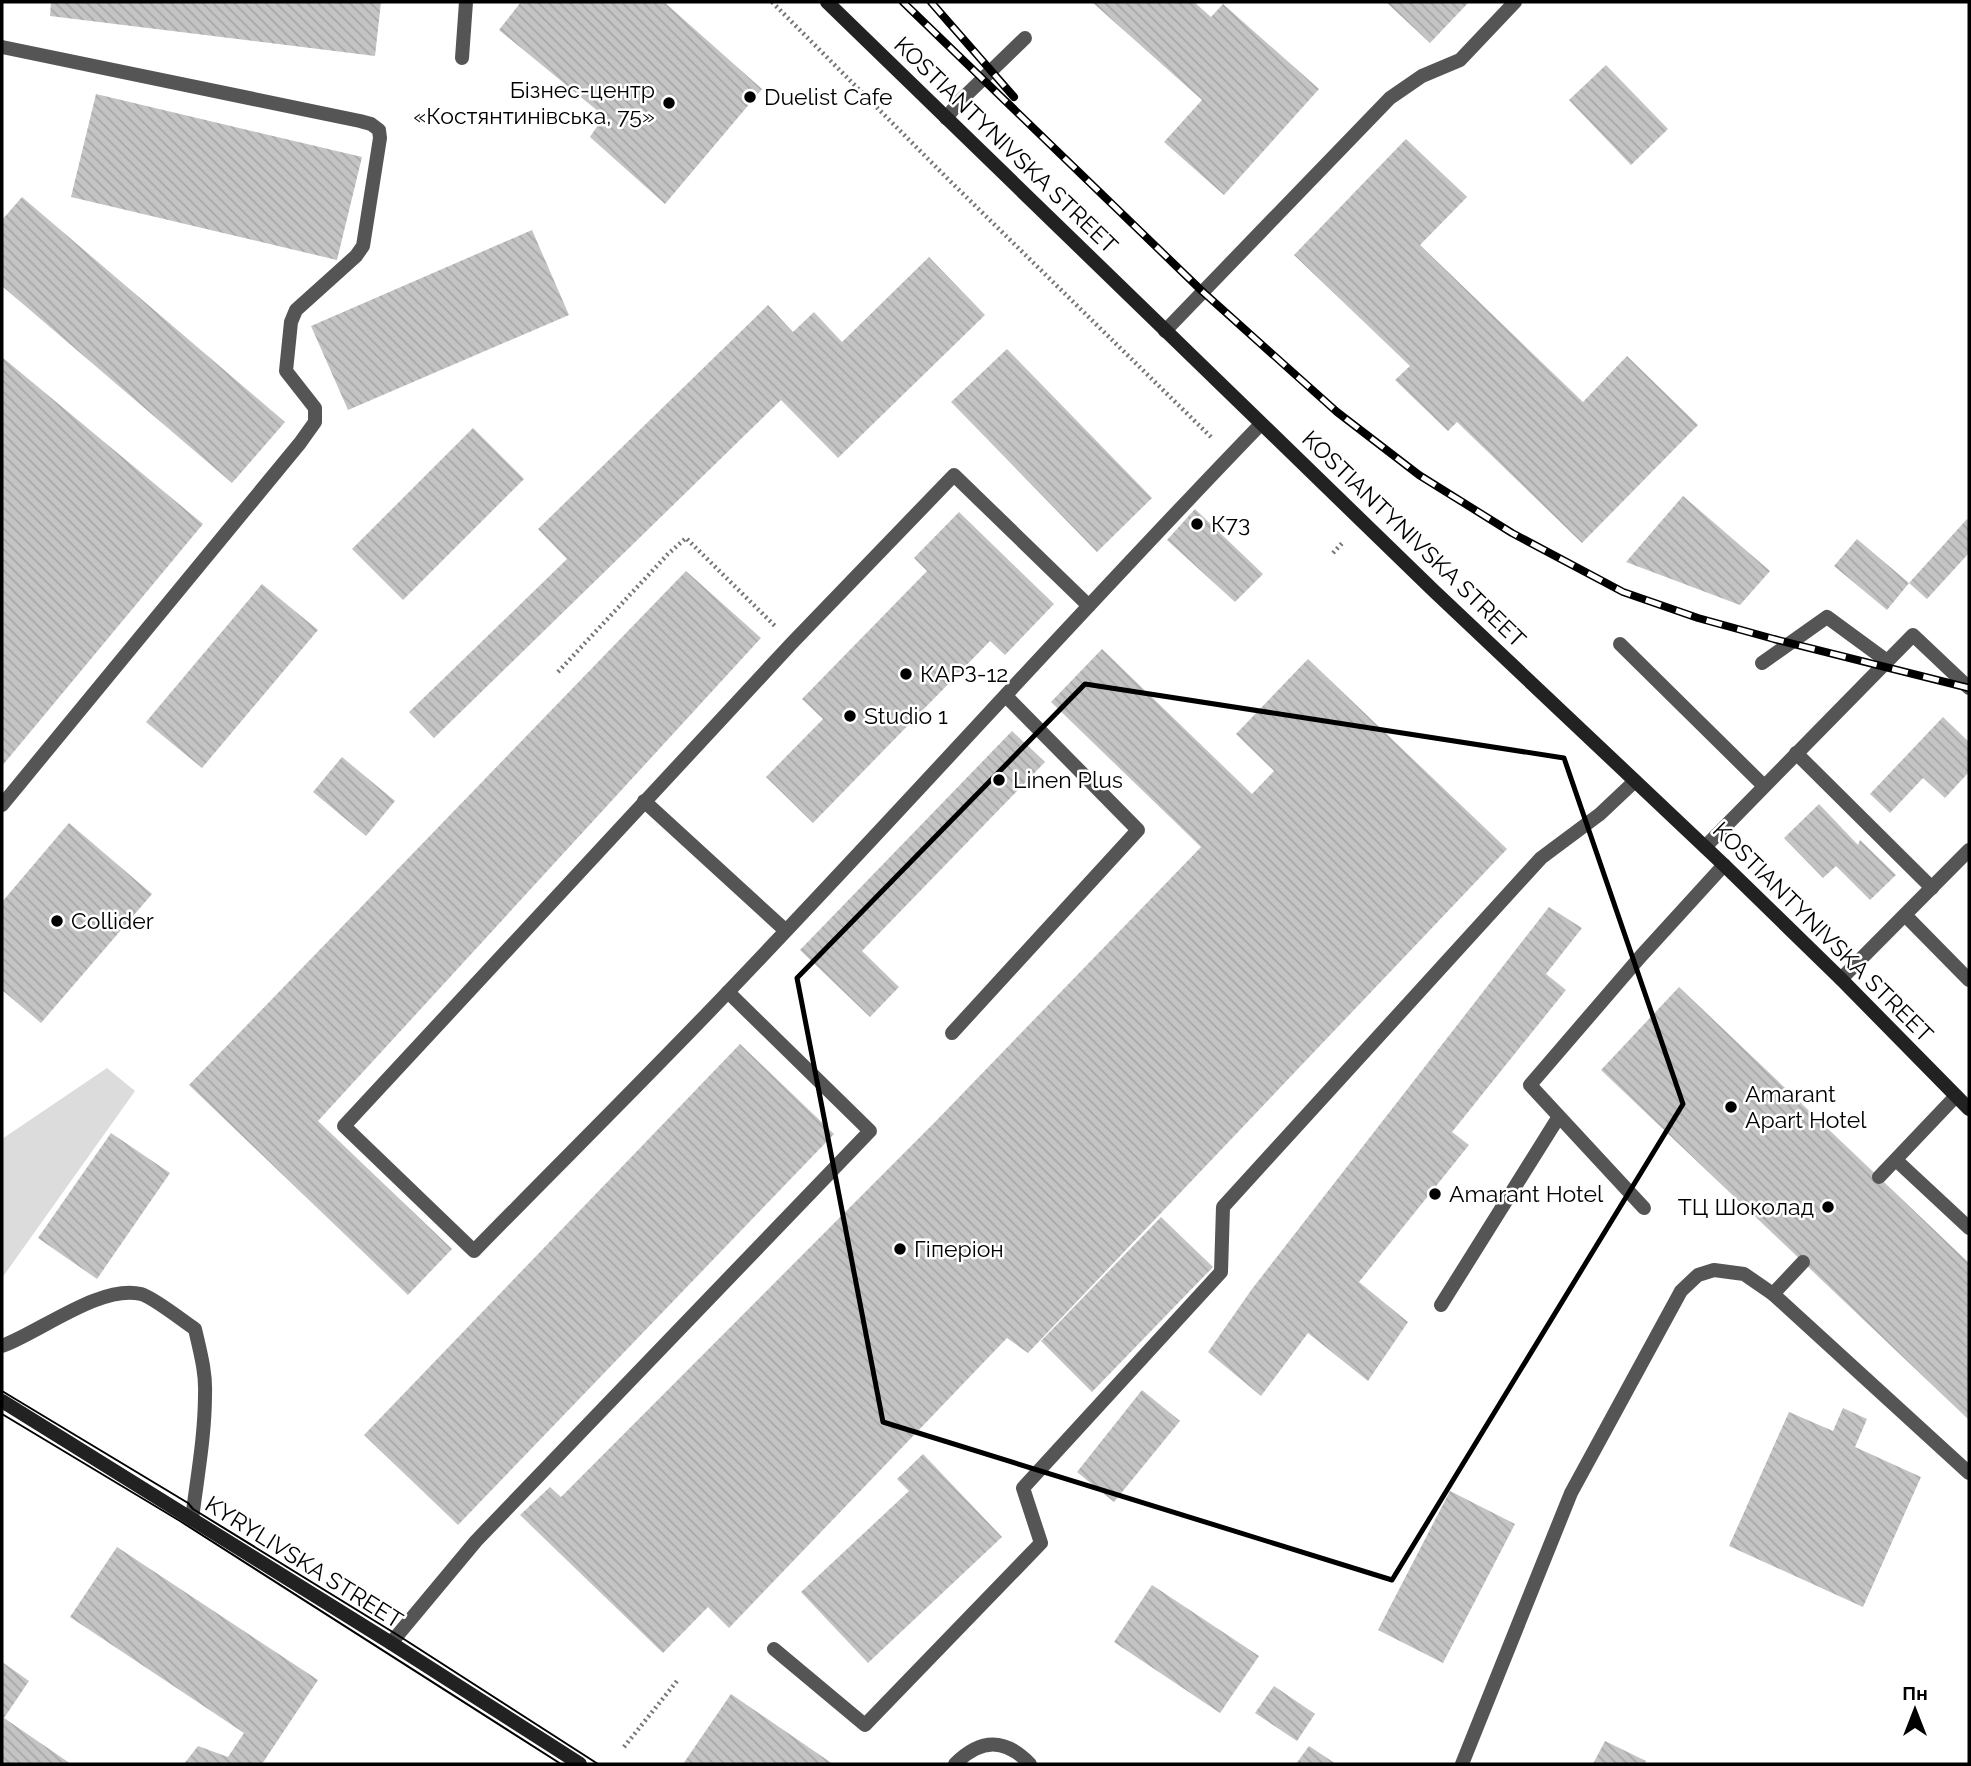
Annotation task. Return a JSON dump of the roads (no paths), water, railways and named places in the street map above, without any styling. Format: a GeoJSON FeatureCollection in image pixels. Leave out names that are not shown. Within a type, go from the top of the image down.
{"type":"FeatureCollection","features":[{"type":"Feature","properties":{"kind":"main road","name":"KOSTIANTYNIVSKA STREET"},"geometry":{"type":"LineString","coordinates":[[827,2],[1261,424],[1724,865],[1969,1109]]}},
{"type":"Feature","properties":{"kind":"main road","name":"KYRYLIVSKA STREET"},"geometry":{"type":"LineString","coordinates":[[2,1401],[580,1764]]}},
{"type":"Feature","properties":{"kind":"lane"},"geometry":{"type":"LineString","coordinates":[[462,58],[466,2]]}},
{"type":"Feature","properties":{"kind":"lane"},"geometry":{"type":"LineString","coordinates":[[1165,331],[1390,98],[1422,76],[1460,60],[1515,2]]}},
{"type":"Feature","properties":{"kind":"lane"},"geometry":{"type":"LineString","coordinates":[[946,118],[1025,38]]}},
{"type":"Feature","properties":{"kind":"lane"},"geometry":{"type":"LineString","coordinates":[[2,47],[360,121],[379,130],[380,138],[363,246],[356,256],[296,310],[291,323],[286,371],[315,408],[314,422],[300,443],[2,805]]}},
{"type":"Feature","properties":{"kind":"lane"},"geometry":{"type":"LineString","coordinates":[[1089,606],[954,475],[792,643],[344,1126],[474,1251],[728,992],[1261,424]]}},
{"type":"Feature","properties":{"kind":"lane"},"geometry":{"type":"LineString","coordinates":[[1762,663],[1827,617],[1887,661]]}},
{"type":"Feature","properties":{"kind":"lane"},"geometry":{"type":"LineString","coordinates":[[1705,847],[1913,635],[1969,688]]}},
{"type":"Feature","properties":{"kind":"lane"},"geometry":{"type":"LineString","coordinates":[[1620,644],[1764,786]]}},
{"type":"Feature","properties":{"kind":"lane"},"geometry":{"type":"LineString","coordinates":[[952,1033],[1138,830],[1006,696]]}},
{"type":"Feature","properties":{"kind":"lane"},"geometry":{"type":"LineString","coordinates":[[1796,753],[1932,888]]}},
{"type":"Feature","properties":{"kind":"lane"},"geometry":{"type":"LineString","coordinates":[[774,1649],[865,1725],[1041,1543],[1023,1488],[1221,1272],[1223,1207],[1541,858],[1600,814],[1634,781]]}},
{"type":"Feature","properties":{"kind":"lane"},"geometry":{"type":"LineString","coordinates":[[644,801],[785,930]]}},
{"type":"Feature","properties":{"kind":"lane"},"geometry":{"type":"LineString","coordinates":[[1841,979],[1969,850]]}},
{"type":"Feature","properties":{"kind":"lane"},"geometry":{"type":"LineString","coordinates":[[1644,1208],[1530,1085],[1724,865]]}},
{"type":"Feature","properties":{"kind":"lane"},"geometry":{"type":"LineString","coordinates":[[1905,915],[1969,980]]}},
{"type":"Feature","properties":{"kind":"lane"},"geometry":{"type":"LineString","coordinates":[[391,1643],[476,1541],[870,1131],[728,992]]}},
{"type":"Feature","properties":{"kind":"lane"},"geometry":{"type":"LineString","coordinates":[[1879,1177],[1956,1096]]}},
{"type":"Feature","properties":{"kind":"lane"},"geometry":{"type":"LineString","coordinates":[[1441,1305],[1558,1118]]}},
{"type":"Feature","properties":{"kind":"lane"},"geometry":{"type":"LineString","coordinates":[[1895,1160],[1969,1228]]}},
{"type":"Feature","properties":{"kind":"lane"},"geometry":{"type":"LineString","coordinates":[[1773,1294],[1803,1262]]}},
{"type":"Feature","properties":{"kind":"lane"},"geometry":{"type":"LineString","coordinates":[[1462,1764],[1571,1493],[1681,1291],[1698,1275],[1714,1270],[1744,1273],[1773,1294],[1969,1473]]}},
{"type":"Feature","properties":{"kind":"lane"},"geometry":{"type":"LineString","coordinates":[[2,1346],[98,1298],[116,1293],[142,1294],[195,1329],[203,1362],[205,1393],[192,1519]]}},
{"type":"Feature","properties":{"kind":"lane"},"geometry":{"type":"LineString","coordinates":[[955,1764],[973,1750],[991,1744],[1005,1745],[1031,1764]]}},
{"type":"Feature","properties":{"kind":"tram line"},"geometry":{"type":"LineString","coordinates":[[2,1391],[188,1503],[193,1509],[396,1634],[598,1764]]}},
{"type":"Feature","properties":{"kind":"tram line"},"geometry":{"type":"LineString","coordinates":[[2,1414],[180,1521],[561,1764]]}},
{"type":"Feature","properties":{"kind":"railway"},"geometry":{"type":"LineString","coordinates":[[903,2],[1203,292],[1337,412],[1419,475],[1512,533],[1623,592],[1698,618],[1969,688]]}},
{"type":"Feature","properties":{"kind":"railway"},"geometry":{"type":"LineString","coordinates":[[931,2],[1014,97]]}},
{"type":"Feature","properties":{"kind":"place","name":"Duelist Cafe"},"geometry":{"type":"Point","coordinates":[750,97]}},
{"type":"Feature","properties":{"kind":"place","name":"Бізнес-центр «Костянтинівська, 75»"},"geometry":{"type":"Point","coordinates":[669,103]}},
{"type":"Feature","properties":{"kind":"place","name":"К73"},"geometry":{"type":"Point","coordinates":[1197,524]}},
{"type":"Feature","properties":{"kind":"place","name":"КАРЗ-12"},"geometry":{"type":"Point","coordinates":[906,674]}},
{"type":"Feature","properties":{"kind":"place","name":"Studio 1"},"geometry":{"type":"Point","coordinates":[850,716]}},
{"type":"Feature","properties":{"kind":"place","name":"Linen Plus"},"geometry":{"type":"Point","coordinates":[999,780]}},
{"type":"Feature","properties":{"kind":"place","name":"Collider"},"geometry":{"type":"Point","coordinates":[57,921]}},
{"type":"Feature","properties":{"kind":"place","name":"Amarant Apart Hotel"},"geometry":{"type":"Point","coordinates":[1731,1107]}},
{"type":"Feature","properties":{"kind":"place","name":"Amarant Hotel"},"geometry":{"type":"Point","coordinates":[1435,1194]}},
{"type":"Feature","properties":{"kind":"place","name":"ТЦ Шоколад"},"geometry":{"type":"Point","coordinates":[1828,1207]}},
{"type":"Feature","properties":{"kind":"place","name":"Гіперіон"},"geometry":{"type":"Point","coordinates":[900,1249]}}]}
